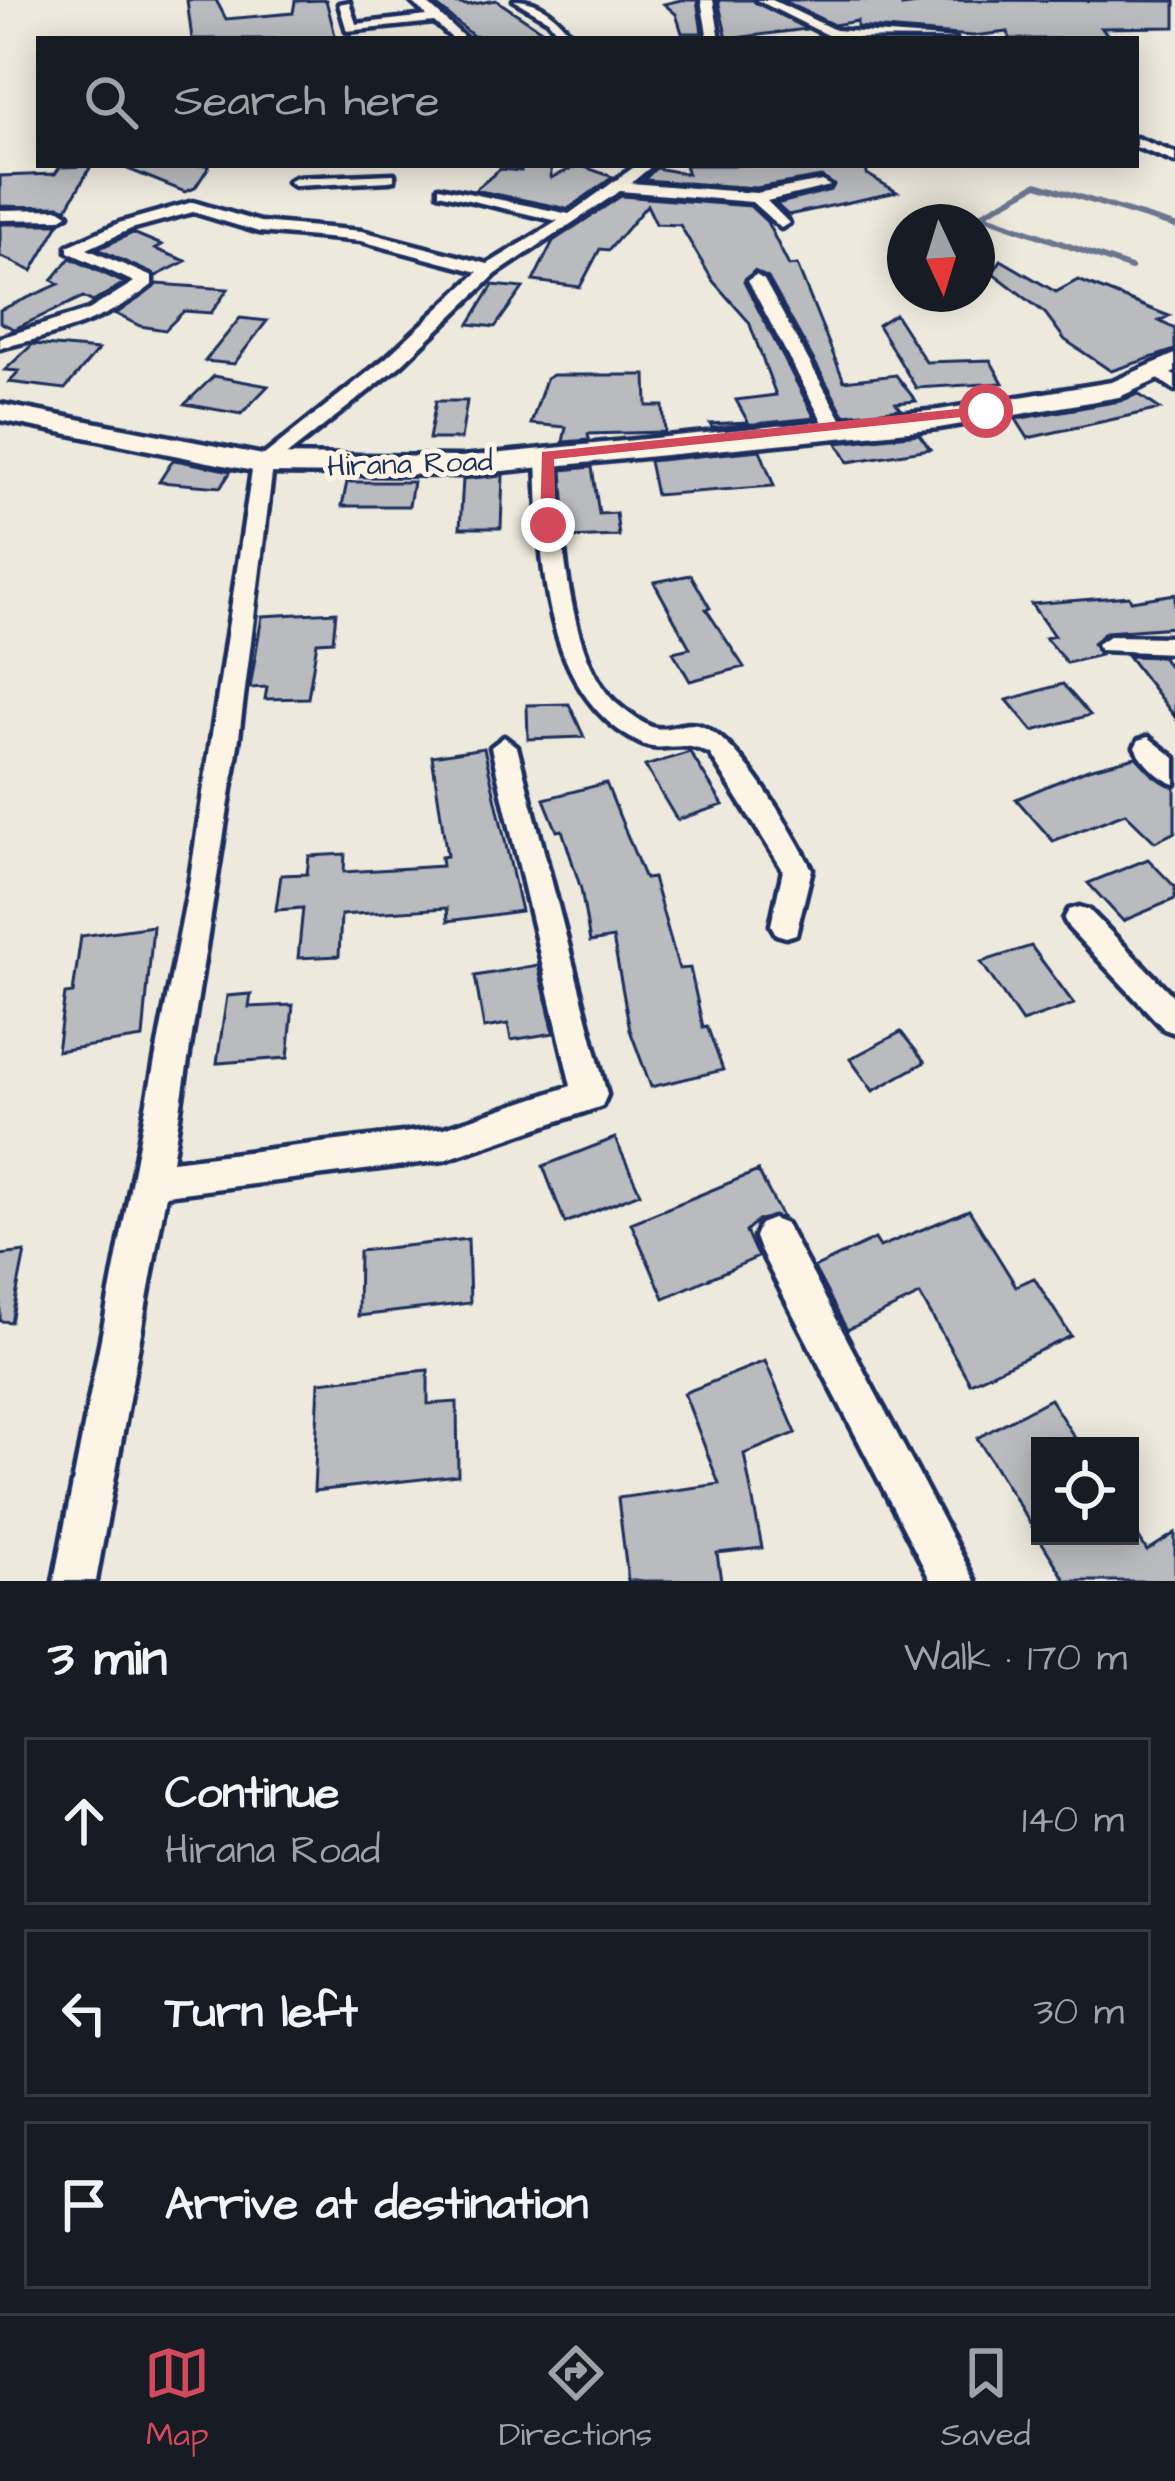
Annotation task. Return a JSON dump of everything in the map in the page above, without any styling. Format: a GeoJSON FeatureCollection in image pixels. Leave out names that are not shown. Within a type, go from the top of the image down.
{"type":"FeatureCollection","features":[{"type":"Feature","properties":{"kind":"street"},"geometry":{"type":"LineString","coordinates":[[416,0],[457,36]]}},
{"type":"Feature","properties":{"kind":"street"},"geometry":{"type":"LineString","coordinates":[[520,0],[552,18],[567,36]]}},
{"type":"Feature","properties":{"kind":"street"},"geometry":{"type":"LineString","coordinates":[[713,36],[707,0],[719,0]]}},
{"type":"Feature","properties":{"kind":"street"},"geometry":{"type":"LineString","coordinates":[[763,0],[833,34],[880,36]]}},
{"type":"Feature","properties":{"kind":"street"},"geometry":{"type":"LineString","coordinates":[[345,4],[351,28],[436,18]]}},
{"type":"Feature","properties":{"kind":"street"},"geometry":{"type":"LineString","coordinates":[[1139,143],[1175,158]]}},
{"type":"Feature","properties":{"kind":"street"},"geometry":{"type":"LineString","coordinates":[[75,1581],[153,1180],[224,773],[263,464],[394,361],[490,269],[572,219],[642,168]]}},
{"type":"Feature","properties":{"kind":"street"},"geometry":{"type":"LineString","coordinates":[[0,343],[100,313],[146,281],[66,246],[193,207],[259,227],[342,207],[389,177]]}},
{"type":"Feature","properties":{"kind":"street"},"geometry":{"type":"LineString","coordinates":[[295,182],[342,207],[490,269]]}},
{"type":"Feature","properties":{"kind":"street"},"geometry":{"type":"LineString","coordinates":[[619,186],[756,198],[822,186]]}},
{"type":"Feature","properties":{"kind":"street"},"geometry":{"type":"LineString","coordinates":[[444,190],[572,219]]}},
{"type":"Feature","properties":{"kind":"street"},"geometry":{"type":"LineString","coordinates":[[756,198],[781,223]]}},
{"type":"Feature","properties":{"kind":"street"},"geometry":{"type":"LineString","coordinates":[[0,215],[60,214]]}},
{"type":"Feature","properties":{"kind":"street"},"geometry":{"type":"LineString","coordinates":[[756,280],[836,428]]}},
{"type":"Feature","properties":{"kind":"street","name":"Hirana Road"},"geometry":{"type":"LineString","coordinates":[[0,412],[263,464],[461,466],[939,418],[1119,389],[1169,373]]}},
{"type":"Feature","properties":{"kind":"street"},"geometry":{"type":"LineString","coordinates":[[547,455],[548,525],[562,604],[601,704],[651,738],[693,733],[719,747],[798,869],[786,926]]}},
{"type":"Feature","properties":{"kind":"street"},"geometry":{"type":"LineString","coordinates":[[1109,644],[1175,645]]}},
{"type":"Feature","properties":{"kind":"street"},"geometry":{"type":"LineString","coordinates":[[153,1180],[444,1144],[590,1094],[504,747]]}},
{"type":"Feature","properties":{"kind":"street"},"geometry":{"type":"LineString","coordinates":[[1148,747],[1175,774]]}},
{"type":"Feature","properties":{"kind":"street"},"geometry":{"type":"LineString","coordinates":[[1079,919],[1175,1019]]}},
{"type":"Feature","properties":{"kind":"street"},"geometry":{"type":"LineString","coordinates":[[773,1237],[954,1581]]}},
{"type":"Feature","properties":{"kind":"building"},"geometry":{"type":"Polygon","coordinates":[[[187,0],[216,0],[226,19],[293,13],[295,1],[326,0],[335,36],[192,36],[187,0]]]}},
{"type":"Feature","properties":{"kind":"building"},"geometry":{"type":"Polygon","coordinates":[[[430,0],[467,5],[496,0],[550,36],[473,36],[430,0]]]}},
{"type":"Feature","properties":{"kind":"building"},"geometry":{"type":"Polygon","coordinates":[[[697,0],[702,33],[682,33],[676,14],[664,4],[697,0]]]}},
{"type":"Feature","properties":{"kind":"building"},"geometry":{"type":"Polygon","coordinates":[[[718,0],[753,0],[806,29],[751,36],[726,36],[718,0]]]}},
{"type":"Feature","properties":{"kind":"building"},"geometry":{"type":"Polygon","coordinates":[[[782,0],[901,0],[902,6],[949,0],[1175,1],[1175,27],[1101,28],[1110,36],[1009,36],[1008,32],[973,36],[857,27],[857,21],[834,25],[782,0]]]}},
{"type":"Feature","properties":{"kind":"building"},"geometry":{"type":"Polygon","coordinates":[[[59,168],[90,168],[67,208],[0,206],[0,176],[55,174],[59,168]]]}},
{"type":"Feature","properties":{"kind":"building"},"geometry":{"type":"Polygon","coordinates":[[[125,168],[208,168],[195,188],[185,192],[125,168]]]}},
{"type":"Feature","properties":{"kind":"building"},"geometry":{"type":"Polygon","coordinates":[[[551,168],[551,178],[573,168],[588,168],[613,177],[568,209],[475,190],[500,169],[551,168]]]}},
{"type":"Feature","properties":{"kind":"building"},"geometry":{"type":"Polygon","coordinates":[[[656,168],[688,174],[686,168],[866,168],[867,174],[897,192],[788,215],[776,204],[831,190],[834,185],[821,177],[756,188],[644,180],[656,168]]]}},
{"type":"Feature","properties":{"kind":"building"},"geometry":{"type":"Polygon","coordinates":[[[621,196],[750,206],[767,222],[789,266],[797,265],[844,381],[896,375],[916,401],[896,403],[901,409],[844,415],[768,278],[754,271],[744,282],[815,418],[712,428],[710,424],[748,422],[736,400],[776,395],[749,322],[713,281],[680,225],[656,224],[647,205],[609,250],[600,249],[580,287],[533,281],[553,241],[621,196]]]}},
{"type":"Feature","properties":{"kind":"building"},"geometry":{"type":"Polygon","coordinates":[[[0,224],[59,224],[32,271],[0,256],[0,224]]]}},
{"type":"Feature","properties":{"kind":"building"},"geometry":{"type":"Polygon","coordinates":[[[133,233],[162,245],[155,249],[186,261],[156,276],[98,249],[133,233]]]}},
{"type":"Feature","properties":{"kind":"building"},"geometry":{"type":"Polygon","coordinates":[[[70,258],[124,283],[93,302],[83,297],[14,329],[0,322],[0,310],[59,284],[52,280],[70,258]]]}},
{"type":"Feature","properties":{"kind":"building"},"geometry":{"type":"Polygon","coordinates":[[[1001,260],[1056,292],[1078,280],[1169,316],[1159,321],[1175,329],[1175,350],[1111,371],[1065,340],[1045,313],[995,275],[1001,260]]]}},
{"type":"Feature","properties":{"kind":"building"},"geometry":{"type":"Polygon","coordinates":[[[157,284],[228,289],[211,313],[184,311],[165,330],[140,326],[116,314],[157,284]]]}},
{"type":"Feature","properties":{"kind":"building"},"geometry":{"type":"Polygon","coordinates":[[[493,285],[523,288],[495,327],[469,324],[493,285]]]}},
{"type":"Feature","properties":{"kind":"building"},"geometry":{"type":"Polygon","coordinates":[[[895,314],[926,362],[990,360],[1003,383],[916,388],[878,325],[895,314]]]}},
{"type":"Feature","properties":{"kind":"building"},"geometry":{"type":"Polygon","coordinates":[[[240,318],[267,321],[234,364],[205,361],[240,318]]]}},
{"type":"Feature","properties":{"kind":"building"},"geometry":{"type":"Polygon","coordinates":[[[33,344],[98,350],[65,389],[9,382],[19,371],[5,370],[33,344]]]}},
{"type":"Feature","properties":{"kind":"building"},"geometry":{"type":"Polygon","coordinates":[[[553,375],[646,375],[647,406],[663,406],[665,432],[588,434],[589,440],[563,442],[566,427],[531,424],[546,379],[553,375]]]}},
{"type":"Feature","properties":{"kind":"building"},"geometry":{"type":"Polygon","coordinates":[[[214,376],[268,386],[241,414],[185,404],[214,376]]]}},
{"type":"Feature","properties":{"kind":"building"},"geometry":{"type":"Polygon","coordinates":[[[1138,394],[1160,409],[1028,438],[1016,419],[1120,401],[1138,394]]]}},
{"type":"Feature","properties":{"kind":"building"},"geometry":{"type":"Polygon","coordinates":[[[436,401],[467,401],[461,439],[429,439],[436,401]]]}},
{"type":"Feature","properties":{"kind":"building"},"geometry":{"type":"Polygon","coordinates":[[[919,434],[930,449],[848,462],[837,443],[919,434]]]}},
{"type":"Feature","properties":{"kind":"building"},"geometry":{"type":"Polygon","coordinates":[[[760,450],[774,486],[656,495],[649,461],[760,450]]]}},
{"type":"Feature","properties":{"kind":"building"},"geometry":{"type":"Polygon","coordinates":[[[173,460],[231,471],[221,487],[159,482],[173,460]]]}},
{"type":"Feature","properties":{"kind":"building"},"geometry":{"type":"Polygon","coordinates":[[[592,467],[599,514],[616,513],[619,536],[567,538],[562,470],[592,467]]]}},
{"type":"Feature","properties":{"kind":"building"},"geometry":{"type":"Polygon","coordinates":[[[503,475],[501,528],[460,528],[463,479],[503,475]]]}},
{"type":"Feature","properties":{"kind":"building"},"geometry":{"type":"Polygon","coordinates":[[[347,482],[413,482],[409,506],[342,506],[347,482]]]}},
{"type":"Feature","properties":{"kind":"building"},"geometry":{"type":"Polygon","coordinates":[[[691,575],[710,608],[706,609],[744,667],[690,681],[673,652],[690,648],[654,582],[691,575]]]}},
{"type":"Feature","properties":{"kind":"building"},"geometry":{"type":"Polygon","coordinates":[[[1175,594],[1175,627],[1106,632],[1093,643],[1100,655],[1067,663],[1045,638],[1054,636],[1031,604],[1129,596],[1131,601],[1175,594]]]}},
{"type":"Feature","properties":{"kind":"building"},"geometry":{"type":"Polygon","coordinates":[[[336,612],[333,641],[317,642],[308,698],[265,699],[267,687],[250,688],[262,616],[336,612]]]}},
{"type":"Feature","properties":{"kind":"building"},"geometry":{"type":"Polygon","coordinates":[[[1128,656],[1162,657],[1175,674],[1175,717],[1128,656]]]}},
{"type":"Feature","properties":{"kind":"building"},"geometry":{"type":"Polygon","coordinates":[[[1063,684],[1090,715],[1033,731],[1007,700],[1063,684]]]}},
{"type":"Feature","properties":{"kind":"building"},"geometry":{"type":"Polygon","coordinates":[[[569,704],[584,737],[528,739],[527,705],[569,704]]]}},
{"type":"Feature","properties":{"kind":"building"},"geometry":{"type":"Polygon","coordinates":[[[484,748],[521,911],[448,921],[447,908],[341,915],[339,956],[298,958],[303,908],[276,910],[281,875],[307,874],[309,856],[345,854],[344,872],[442,866],[441,857],[447,856],[432,756],[484,748]]]}},
{"type":"Feature","properties":{"kind":"building"},"geometry":{"type":"Polygon","coordinates":[[[690,752],[723,805],[677,820],[645,766],[690,752]]]}},
{"type":"Feature","properties":{"kind":"building"},"geometry":{"type":"Polygon","coordinates":[[[1136,757],[1155,777],[1175,788],[1175,832],[1155,842],[1125,813],[1053,841],[1016,799],[1088,769],[1136,757]]]}},
{"type":"Feature","properties":{"kind":"building"},"geometry":{"type":"Polygon","coordinates":[[[606,783],[645,879],[653,878],[679,969],[690,968],[703,1027],[707,1026],[723,1070],[651,1087],[630,1030],[613,938],[590,942],[581,889],[562,830],[557,831],[544,799],[606,783]]]}},
{"type":"Feature","properties":{"kind":"building"},"geometry":{"type":"Polygon","coordinates":[[[1148,859],[1175,887],[1175,899],[1123,921],[1088,883],[1148,859]]]}},
{"type":"Feature","properties":{"kind":"building"},"geometry":{"type":"Polygon","coordinates":[[[153,926],[143,1038],[57,1051],[65,994],[73,993],[81,936],[153,926]]]}},
{"type":"Feature","properties":{"kind":"building"},"geometry":{"type":"Polygon","coordinates":[[[1031,946],[1074,1004],[1022,1022],[981,962],[1031,946]]]}},
{"type":"Feature","properties":{"kind":"building"},"geometry":{"type":"Polygon","coordinates":[[[538,965],[554,1033],[511,1040],[508,1024],[484,1028],[475,976],[538,965]]]}},
{"type":"Feature","properties":{"kind":"building"},"geometry":{"type":"Polygon","coordinates":[[[251,994],[249,1007],[293,1005],[288,1058],[217,1063],[227,996],[251,994]]]}},
{"type":"Feature","properties":{"kind":"building"},"geometry":{"type":"Polygon","coordinates":[[[901,1032],[925,1062],[873,1091],[850,1059],[901,1032]]]}},
{"type":"Feature","properties":{"kind":"building"},"geometry":{"type":"Polygon","coordinates":[[[615,1138],[640,1193],[565,1223],[543,1166],[615,1138]]]}},
{"type":"Feature","properties":{"kind":"building"},"geometry":{"type":"Polygon","coordinates":[[[758,1171],[782,1217],[758,1220],[746,1232],[758,1257],[664,1298],[631,1223],[758,1171]]]}},
{"type":"Feature","properties":{"kind":"building"},"geometry":{"type":"Polygon","coordinates":[[[969,1210],[1016,1286],[1034,1278],[1071,1336],[970,1383],[920,1295],[847,1330],[814,1268],[875,1239],[880,1247],[969,1210]]]}},
{"type":"Feature","properties":{"kind":"building"},"geometry":{"type":"Polygon","coordinates":[[[468,1239],[470,1303],[358,1316],[359,1251],[468,1239]]]}},
{"type":"Feature","properties":{"kind":"building"},"geometry":{"type":"Polygon","coordinates":[[[25,1252],[11,1322],[0,1321],[0,1255],[25,1252]]]}},
{"type":"Feature","properties":{"kind":"building"},"geometry":{"type":"Polygon","coordinates":[[[765,1361],[796,1433],[744,1454],[762,1548],[717,1553],[721,1581],[628,1581],[618,1498],[719,1484],[684,1393],[765,1361]]]}},
{"type":"Feature","properties":{"kind":"building"},"geometry":{"type":"Polygon","coordinates":[[[428,1370],[428,1404],[457,1402],[458,1475],[314,1491],[319,1382],[428,1370]]]}},
{"type":"Feature","properties":{"kind":"building"},"geometry":{"type":"Polygon","coordinates":[[[1050,1399],[1074,1437],[1031,1437],[1031,1525],[977,1438],[1050,1399]]]}},
{"type":"Feature","properties":{"kind":"building"},"geometry":{"type":"Polygon","coordinates":[[[1175,1533],[1175,1581],[1066,1581],[1044,1545],[1139,1545],[1139,1538],[1147,1551],[1175,1533]]]}},
{"type":"Feature","properties":{"kind":"waterway"},"geometry":{"type":"LineString","coordinates":[[1131,268],[981,215],[1037,184],[1175,226]]}},
{"type":"Feature","properties":{"kind":"route"},"geometry":{"type":"LineString","coordinates":[[548,525],[547,455],[986,411]]}}]}
